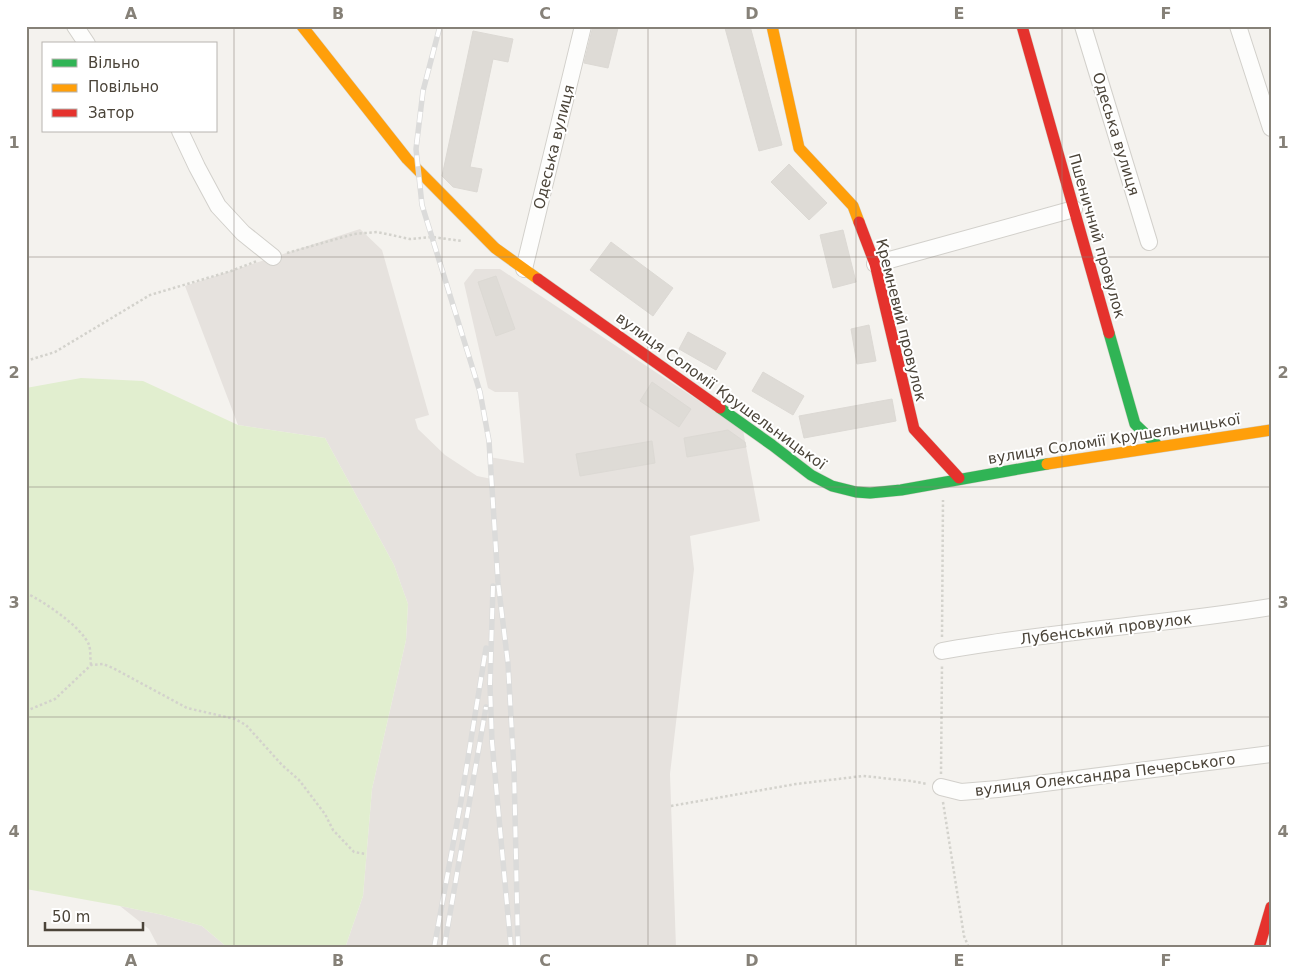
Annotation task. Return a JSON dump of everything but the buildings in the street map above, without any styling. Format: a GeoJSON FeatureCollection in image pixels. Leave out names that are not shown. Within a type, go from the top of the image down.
{"type":"FeatureCollection","features":[{"type":"Feature","properties":{"kind":"street"},"geometry":{"type":"LineString","coordinates":[[75,26],[86,42]]}},
{"type":"Feature","properties":{"kind":"street","name":"вулиця Соломії Крушельницької"},"geometry":{"type":"LineString","coordinates":[[302,26],[407,159],[495,248],[772,445],[799,468],[829,486],[855,492],[880,494],[959,478],[1271,430]]}},
{"type":"Feature","properties":{"kind":"street","name":"Одеська вулиця"},"geometry":{"type":"LineString","coordinates":[[524,268],[583,26]]}},
{"type":"Feature","properties":{"kind":"street","name":"Кремневий провулок"},"geometry":{"type":"LineString","coordinates":[[772,26],[799,148],[853,206],[875,264],[914,429],[959,478]]}},
{"type":"Feature","properties":{"kind":"street","name":"Пшеничний провулок"},"geometry":{"type":"LineString","coordinates":[[1022,26],[1135,424],[1158,446]]}},
{"type":"Feature","properties":{"kind":"street","name":"Одеська вулиця"},"geometry":{"type":"LineString","coordinates":[[1083,26],[1149,242]]}},
{"type":"Feature","properties":{"kind":"street"},"geometry":{"type":"LineString","coordinates":[[1238,26],[1271,128]]}},
{"type":"Feature","properties":{"kind":"street"},"geometry":{"type":"LineString","coordinates":[[180,132],[218,206],[243,233],[273,257]]}},
{"type":"Feature","properties":{"kind":"street"},"geometry":{"type":"LineString","coordinates":[[875,264],[1074,209]]}},
{"type":"Feature","properties":{"kind":"street","name":"Лубенський провулок"},"geometry":{"type":"LineString","coordinates":[[942,651],[1271,607]]}},
{"type":"Feature","properties":{"kind":"street","name":"вулиця Олександра Печерського"},"geometry":{"type":"LineString","coordinates":[[941,787],[961,792],[998,789],[1271,754]]}},
{"type":"Feature","properties":{"kind":"street"},"geometry":{"type":"LineString","coordinates":[[1259,948],[1271,907]]}},
{"type":"Feature","properties":{"kind":"path"},"geometry":{"type":"LineString","coordinates":[[26,361],[54,352],[150,295],[354,234],[377,232],[410,239],[432,237],[470,242]]}},
{"type":"Feature","properties":{"kind":"path"},"geometry":{"type":"LineString","coordinates":[[943,481],[941,787],[950,858],[964,936],[970,948]]}},
{"type":"Feature","properties":{"kind":"path"},"geometry":{"type":"LineString","coordinates":[[26,593],[42,601],[81,634],[89,645],[91,665]]}},
{"type":"Feature","properties":{"kind":"path"},"geometry":{"type":"LineString","coordinates":[[26,712],[55,699],[91,665],[102,664],[113,668],[187,708],[235,719],[246,725],[282,765],[299,780],[325,814],[333,830],[354,852],[366,854]]}},
{"type":"Feature","properties":{"kind":"path"},"geometry":{"type":"LineString","coordinates":[[671,806],[796,784],[863,776],[911,781],[941,787]]}},
{"type":"Feature","properties":{"kind":"shaded area"},"geometry":{"type":"Polygon","coordinates":[[[360,229],[382,250],[429,415],[415,419],[418,429],[445,455],[477,476],[492,479],[489,457],[524,463],[518,392],[495,392],[488,388],[464,283],[475,269],[500,269],[743,430],[760,521],[690,536],[694,569],[670,774],[676,948],[345,948],[363,896],[372,789],[406,640],[408,604],[394,565],[325,438],[238,425],[185,286],[360,229]]]}},
{"type":"Feature","properties":{"kind":"shaded area"},"geometry":{"type":"Polygon","coordinates":[[[120,906],[202,926],[228,948],[159,948],[149,929],[120,906]]]}},
{"type":"Feature","properties":{"kind":"green space"},"geometry":{"type":"Polygon","coordinates":[[[81,378],[143,381],[238,425],[325,438],[394,565],[408,604],[406,640],[372,789],[363,896],[345,948],[228,948],[202,926],[163,915],[26,889],[26,388],[81,378]]]}},
{"type":"Feature","properties":{"kind":"railway"},"geometry":{"type":"LineString","coordinates":[[440,26],[423,91],[416,149],[422,205],[480,392],[489,441],[498,582],[508,664],[514,769],[518,948]]}},
{"type":"Feature","properties":{"kind":"railway"},"geometry":{"type":"LineString","coordinates":[[493,586],[490,685],[492,742],[511,948]]}},
{"type":"Feature","properties":{"kind":"railway"},"geometry":{"type":"LineString","coordinates":[[434,948],[486,648]]}},
{"type":"Feature","properties":{"kind":"railway"},"geometry":{"type":"LineString","coordinates":[[444,948],[486,707]]}},
{"type":"Feature","properties":{"kind":"traffic: fast"},"geometry":{"type":"LineString","coordinates":[[1109,333],[1135,424],[1158,446]]}},
{"type":"Feature","properties":{"kind":"traffic: fast"},"geometry":{"type":"LineString","coordinates":[[720,408],[811,475],[832,486],[856,492],[870,493],[901,490],[1047,464]]}},
{"type":"Feature","properties":{"kind":"traffic: slow"},"geometry":{"type":"LineString","coordinates":[[302,26],[407,159],[495,248],[538,279]]}},
{"type":"Feature","properties":{"kind":"traffic: slow"},"geometry":{"type":"LineString","coordinates":[[772,26],[799,148],[853,206],[859,222]]}},
{"type":"Feature","properties":{"kind":"traffic: slow"},"geometry":{"type":"LineString","coordinates":[[1047,464],[1271,430]]}},
{"type":"Feature","properties":{"kind":"traffic: jam"},"geometry":{"type":"LineString","coordinates":[[1022,26],[1109,333]]}},
{"type":"Feature","properties":{"kind":"traffic: jam"},"geometry":{"type":"LineString","coordinates":[[859,222],[875,264],[914,429],[959,478]]}},
{"type":"Feature","properties":{"kind":"traffic: jam"},"geometry":{"type":"LineString","coordinates":[[538,279],[720,408]]}},
{"type":"Feature","properties":{"kind":"traffic: jam"},"geometry":{"type":"LineString","coordinates":[[1259,948],[1271,907]]}}]}
